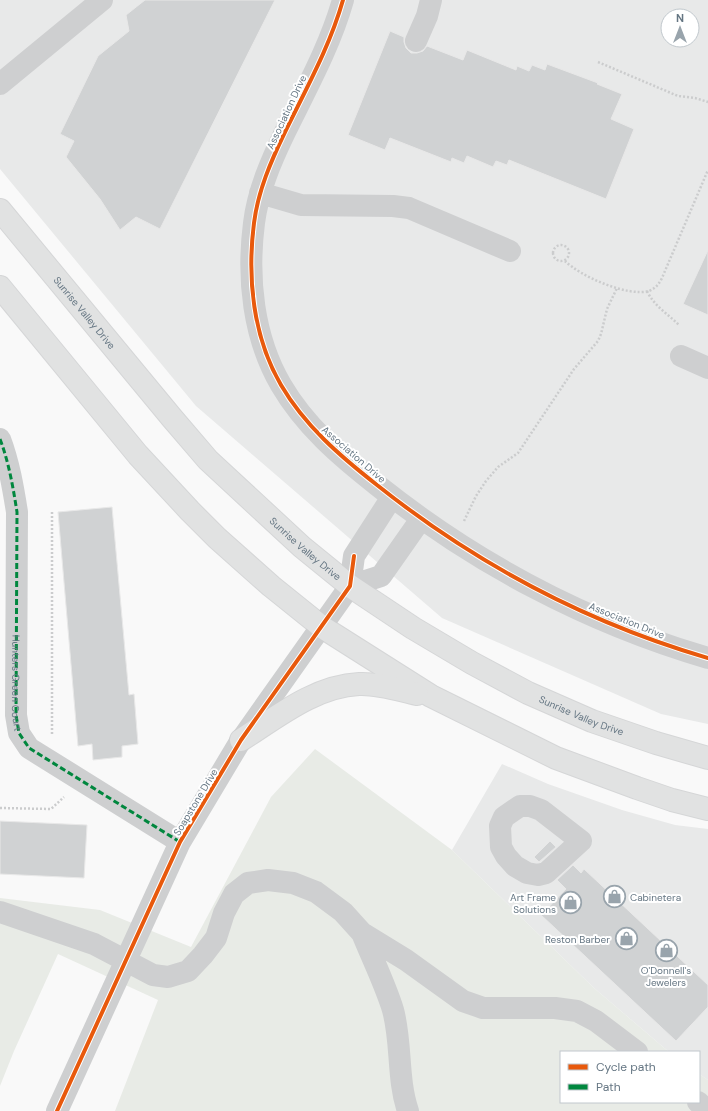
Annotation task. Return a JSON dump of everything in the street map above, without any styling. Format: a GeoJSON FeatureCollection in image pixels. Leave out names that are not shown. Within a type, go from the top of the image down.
{"type":"FeatureCollection","features":[{"type":"Feature","properties":{"kind":"main road","name":"Sunrise Valley Drive"},"geometry":{"type":"LineString","coordinates":[[0,210],[208,460],[302,547],[350,586],[414,628],[472,663],[528,693],[592,721],[656,743],[708,758]]}},
{"type":"Feature","properties":{"kind":"main road"},"geometry":{"type":"LineString","coordinates":[[0,287],[138,455],[190,511],[217,538],[271,586],[322,627],[430,696],[556,758],[672,800],[708,809]]}},
{"type":"Feature","properties":{"kind":"main road"},"geometry":{"type":"LineString","coordinates":[[242,740],[306,700],[334,688],[360,684],[380,686],[430,696]]}},
{"type":"Feature","properties":{"kind":"street"},"geometry":{"type":"LineString","coordinates":[[0,84],[102,0]]}},
{"type":"Feature","properties":{"kind":"street","name":"Association Drive"},"geometry":{"type":"LineString","coordinates":[[343,0],[329,40],[276,152],[260,193],[254,223],[251,252],[254,307],[268,359],[277,378],[288,396],[310,425],[337,452],[421,519],[522,580],[580,610],[639,635],[708,658]]}},
{"type":"Feature","properties":{"kind":"street"},"geometry":{"type":"LineString","coordinates":[[416,41],[427,16],[431,0]]}},
{"type":"Feature","properties":{"kind":"street"},"geometry":{"type":"LineString","coordinates":[[260,193],[301,205],[386,205],[409,208],[510,251]]}},
{"type":"Feature","properties":{"kind":"street"},"geometry":{"type":"LineString","coordinates":[[681,356],[708,368]]}},
{"type":"Feature","properties":{"kind":"street","name":"Hunters Green Court"},"geometry":{"type":"LineString","coordinates":[[0,439],[7,457],[17,512],[16,715],[19,733],[29,748],[180,842]]}},
{"type":"Feature","properties":{"kind":"street"},"geometry":{"type":"LineString","coordinates":[[392,497],[354,556],[350,586],[381,576],[421,519]]}},
{"type":"Feature","properties":{"kind":"street","name":"Soapstone Drive"},"geometry":{"type":"LineString","coordinates":[[57,1111],[180,842],[242,740],[350,586]]}},
{"type":"Feature","properties":{"kind":"street"},"geometry":{"type":"LineString","coordinates":[[0,912],[94,944],[153,975],[168,977],[188,971],[203,955],[216,938],[224,913],[234,894],[248,882],[268,880],[293,882],[316,892],[343,912],[362,932],[406,960],[463,1001],[483,1008],[555,1008],[577,1011],[596,1021],[636,1051]]}},
{"type":"Feature","properties":{"kind":"street"},"geometry":{"type":"LineString","coordinates":[[362,932],[393,1010],[399,1045],[403,1106]]}},
{"type":"Feature","properties":{"kind":"street"},"geometry":{"type":"LineString","coordinates":[[699,1103],[708,1111]]}},
{"type":"Feature","properties":{"kind":"path"},"geometry":{"type":"LineString","coordinates":[[598,62],[678,96],[695,98],[708,102]]}},
{"type":"Feature","properties":{"kind":"path"},"geometry":{"type":"LineString","coordinates":[[565,261],[569,255],[568,249],[563,245],[558,245],[554,249],[553,254],[558,260],[565,261],[579,272],[599,282],[631,291],[647,291],[658,285],[708,170]]}},
{"type":"Feature","properties":{"kind":"path"},"geometry":{"type":"LineString","coordinates":[[454,540],[476,496],[486,481],[498,468],[518,453],[574,369],[598,341],[601,334],[606,309],[617,288]]}},
{"type":"Feature","properties":{"kind":"path"},"geometry":{"type":"LineString","coordinates":[[647,291],[656,304],[679,325]]}},
{"type":"Feature","properties":{"kind":"path"},"geometry":{"type":"LineString","coordinates":[[52,512],[52,738]]}},
{"type":"Feature","properties":{"kind":"path"},"geometry":{"type":"LineString","coordinates":[[0,808],[51,809],[65,796]]}},
{"type":"Feature","properties":{"kind":"shaded area"},"geometry":{"type":"Polygon","coordinates":[[[0,0],[708,0],[708,724],[661,714],[442,618],[196,406],[0,169],[0,0]]]}},
{"type":"Feature","properties":{"kind":"shaded area"},"geometry":{"type":"Polygon","coordinates":[[[315,749],[452,850],[594,988],[668,1051],[560,1051],[560,1103],[700,1103],[700,1075],[708,1080],[708,1111],[115,1111],[158,1000],[58,954],[14,1051],[0,1086],[0,898],[100,910],[191,947],[271,797],[315,749]]]}},
{"type":"Feature","properties":{"kind":"shaded area"},"geometry":{"type":"Polygon","coordinates":[[[502,764],[548,784],[622,810],[675,825],[708,829],[708,1080],[700,1075],[700,1051],[668,1051],[594,988],[452,850],[502,764]]]}},
{"type":"Feature","properties":{"kind":"building"},"geometry":{"type":"Polygon","coordinates":[[[145,0],[275,0],[160,229],[136,217],[120,230],[100,199],[66,157],[74,141],[60,134],[98,56],[129,31],[126,15],[145,0]]]}},
{"type":"Feature","properties":{"kind":"building"},"geometry":{"type":"Polygon","coordinates":[[[390,31],[404,37],[406,48],[411,53],[423,51],[427,46],[463,60],[467,50],[516,70],[517,66],[529,71],[532,65],[545,70],[547,64],[598,83],[597,84],[622,94],[611,119],[634,129],[606,199],[509,160],[507,165],[496,161],[493,167],[467,156],[464,163],[452,158],[451,162],[390,138],[385,150],[348,135],[390,31]]]}},
{"type":"Feature","properties":{"kind":"building"},"geometry":{"type":"Polygon","coordinates":[[[708,250],[708,315],[683,304],[708,250]]]}},
{"type":"Feature","properties":{"kind":"building"},"geometry":{"type":"Polygon","coordinates":[[[112,507],[129,695],[134,694],[138,744],[122,746],[122,757],[93,760],[92,744],[78,746],[58,512],[112,507]]]}},
{"type":"Feature","properties":{"kind":"building"},"geometry":{"type":"Polygon","coordinates":[[[0,821],[87,825],[84,878],[0,874],[0,821]]]}},
{"type":"Feature","properties":{"kind":"building"},"geometry":{"type":"Polygon","coordinates":[[[550,841],[556,847],[539,862],[534,857],[550,841]]]}},
{"type":"Feature","properties":{"kind":"building"},"geometry":{"type":"Polygon","coordinates":[[[573,865],[581,873],[584,869],[708,985],[708,1007],[676,1041],[541,915],[566,889],[557,880],[573,865]]]}},
{"type":"Feature","properties":{"kind":"marked path"},"geometry":{"type":"LineString","coordinates":[[0,439],[8,466],[17,512],[16,715],[19,733],[29,748],[180,842]]}},
{"type":"Feature","properties":{"kind":"cycle path"},"geometry":{"type":"LineString","coordinates":[[343,0],[338,17],[324,51],[270,165],[262,188],[254,223],[251,265],[254,307],[264,347],[281,385],[290,400],[324,440],[377,485],[453,540],[534,588],[576,608],[663,644],[708,658]]}},
{"type":"Feature","properties":{"kind":"cycle path"},"geometry":{"type":"LineString","coordinates":[[57,1111],[180,842],[241,740],[350,586],[354,556]]}},
{"type":"Feature","properties":{"kind":"place","name":"Cabinetera"},"geometry":{"type":"Point","coordinates":[615,897]}},
{"type":"Feature","properties":{"kind":"place","name":"Art Frame Solutions"},"geometry":{"type":"Point","coordinates":[571,903]}},
{"type":"Feature","properties":{"kind":"place","name":"Reston Barber"},"geometry":{"type":"Point","coordinates":[626,939]}},
{"type":"Feature","properties":{"kind":"place","name":"O'Donnell's Jewelers"},"geometry":{"type":"Point","coordinates":[666,950]}}]}
